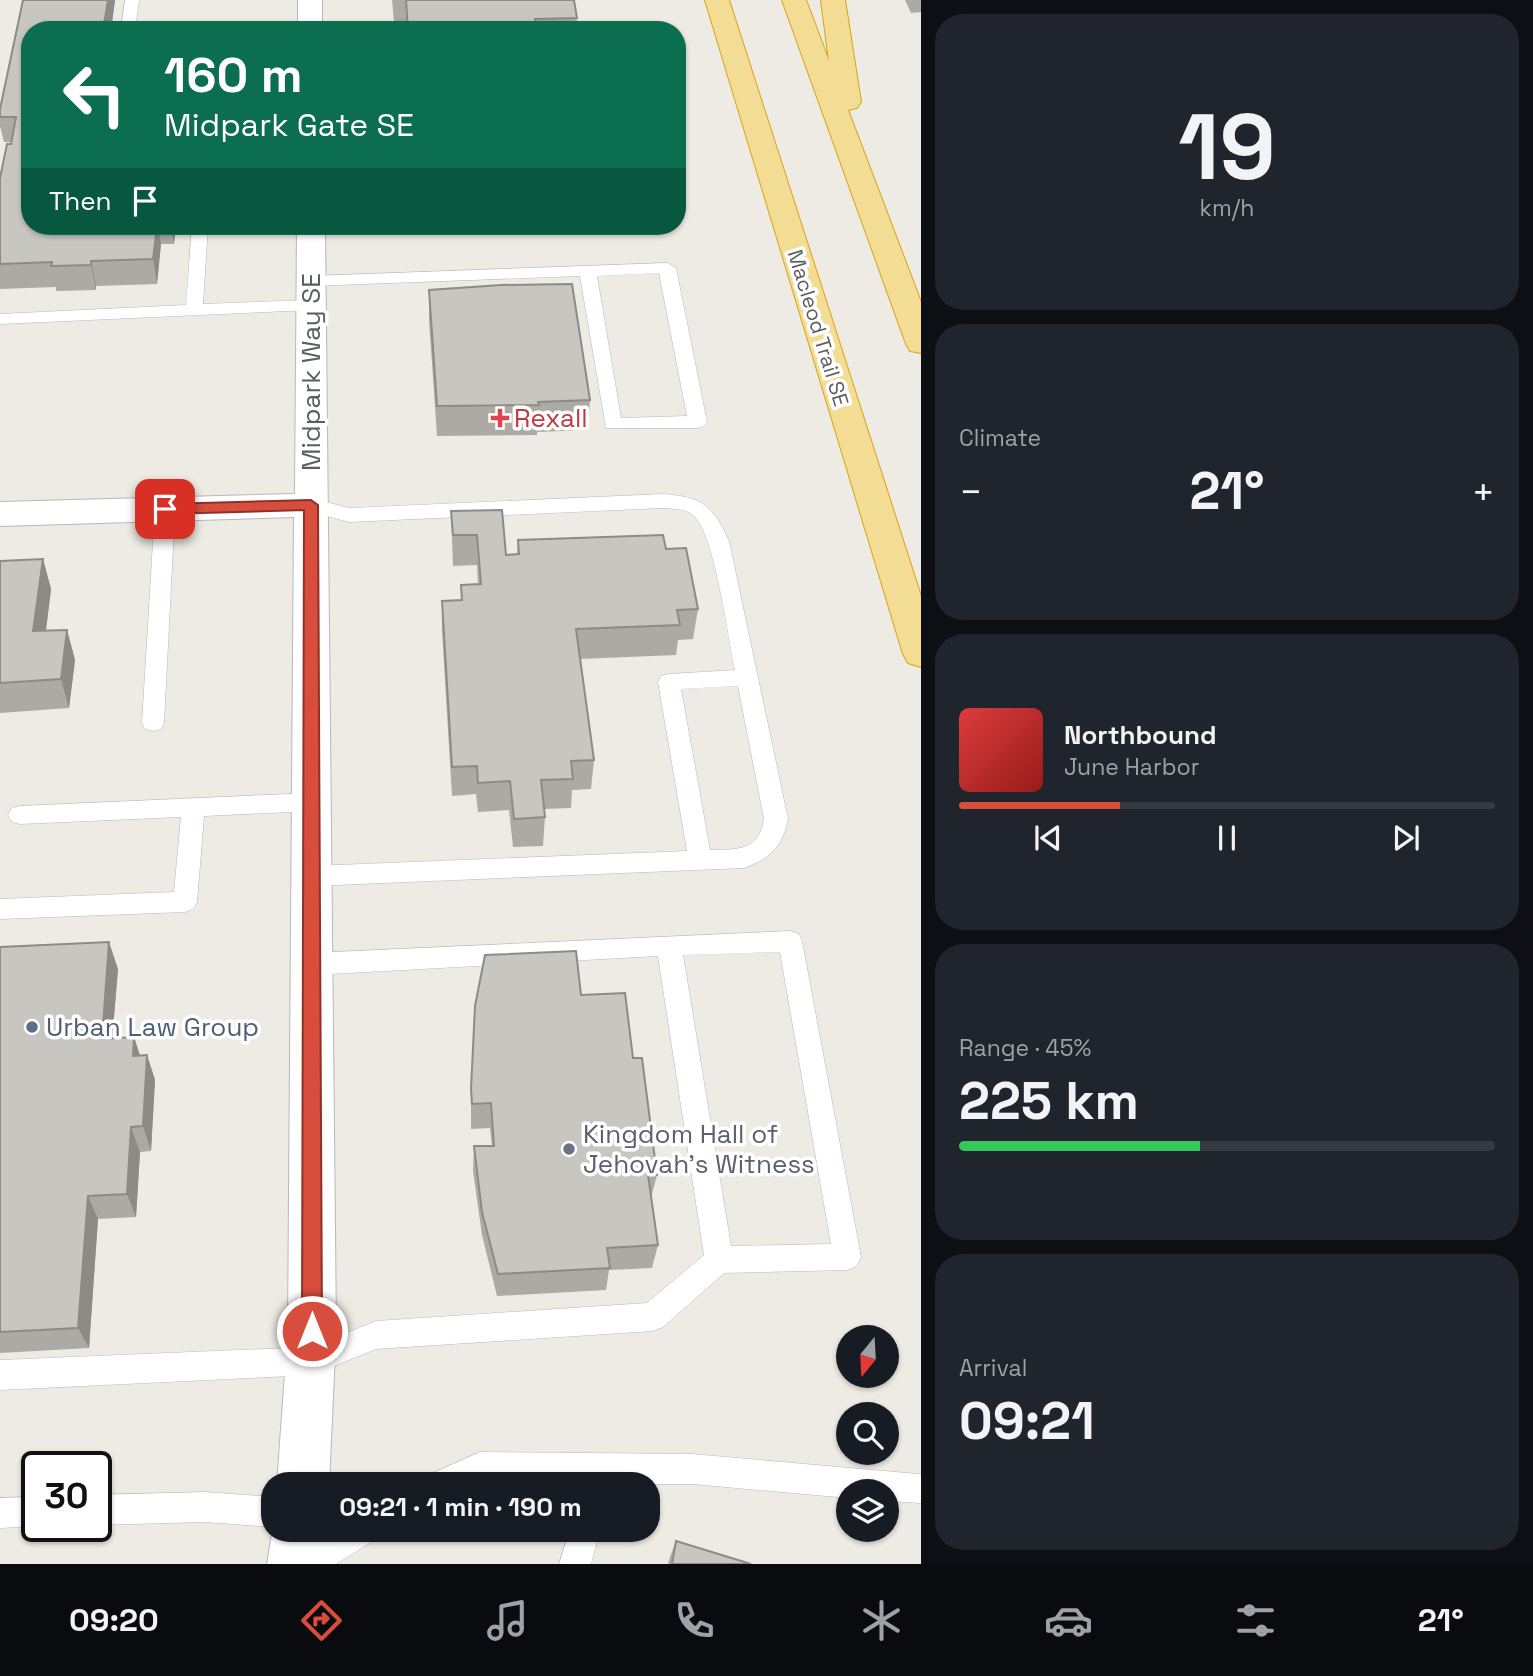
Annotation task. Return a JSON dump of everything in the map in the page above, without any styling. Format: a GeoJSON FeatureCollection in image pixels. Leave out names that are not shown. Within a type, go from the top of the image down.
{"type":"FeatureCollection","features":[{"type":"Feature","properties":{"kind":"highway","name":"Macleod Trail SE"},"geometry":{"type":"LineString","coordinates":[[717,0],[920,654]]}},
{"type":"Feature","properties":{"kind":"highway"},"geometry":{"type":"LineString","coordinates":[[794,0],[920,344]]}},
{"type":"Feature","properties":{"kind":"highway"},"geometry":{"type":"LineString","coordinates":[[833,0],[861,183]]}},
{"type":"Feature","properties":{"kind":"street"},"geometry":{"type":"LineString","coordinates":[[310,0],[310,21]]}},
{"type":"Feature","properties":{"kind":"street","name":"Midpark Way SE"},"geometry":{"type":"LineString","coordinates":[[304,1472],[312,1361],[311,235]]}},
{"type":"Feature","properties":{"kind":"street"},"geometry":{"type":"LineString","coordinates":[[0,514],[311,505]]}},
{"type":"Feature","properties":{"kind":"street"},"geometry":{"type":"LineString","coordinates":[[293,1564],[296,1542]]}},
{"type":"Feature","properties":{"kind":"lane"},"geometry":{"type":"LineString","coordinates":[[129,21],[132,0]]}},
{"type":"Feature","properties":{"kind":"lane"},"geometry":{"type":"LineString","coordinates":[[194,310],[199,235]]}},
{"type":"Feature","properties":{"kind":"lane"},"geometry":{"type":"LineString","coordinates":[[0,318],[194,310],[311,293],[588,271],[667,268],[698,422],[613,424],[588,271]]}},
{"type":"Feature","properties":{"kind":"lane"},"geometry":{"type":"LineString","coordinates":[[311,505],[349,514],[686,502],[706,513],[719,541],[776,819],[774,836],[758,853],[744,858],[312,876]]}},
{"type":"Feature","properties":{"kind":"lane"},"geometry":{"type":"LineString","coordinates":[[153,723],[165,509]]}},
{"type":"Feature","properties":{"kind":"lane"},"geometry":{"type":"LineString","coordinates":[[700,860],[669,682],[746,677]]}},
{"type":"Feature","properties":{"kind":"lane"},"geometry":{"type":"LineString","coordinates":[[20,815],[312,802]]}},
{"type":"Feature","properties":{"kind":"lane"},"geometry":{"type":"LineString","coordinates":[[0,909],[185,902],[193,806]]}},
{"type":"Feature","properties":{"kind":"lane"},"geometry":{"type":"LineString","coordinates":[[0,1375],[312,1361],[376,1335],[653,1317],[719,1260],[846,1257],[790,941],[312,964]]}},
{"type":"Feature","properties":{"kind":"lane"},"geometry":{"type":"LineString","coordinates":[[669,945],[719,1260]]}},
{"type":"Feature","properties":{"kind":"lane"},"geometry":{"type":"LineString","coordinates":[[469,1472],[480,1467],[547,1472]]}},
{"type":"Feature","properties":{"kind":"lane"},"geometry":{"type":"LineString","coordinates":[[653,1472],[692,1469],[918,1489]]}},
{"type":"Feature","properties":{"kind":"lane"},"geometry":{"type":"LineString","coordinates":[[112,1510],[205,1507],[261,1511]]}},
{"type":"Feature","properties":{"kind":"lane"},"geometry":{"type":"LineString","coordinates":[[0,1513],[21,1512]]}},
{"type":"Feature","properties":{"kind":"lane"},"geometry":{"type":"LineString","coordinates":[[307,1564],[343,1542]]}},
{"type":"Feature","properties":{"kind":"lane"},"geometry":{"type":"LineString","coordinates":[[575,1564],[581,1542]]}},
{"type":"Feature","properties":{"kind":"building"},"geometry":{"type":"Polygon","coordinates":[[[23,0],[108,0],[104,21],[21,21],[21,235],[156,235],[153,259],[91,261],[91,265],[51,266],[52,262],[0,264],[0,178],[16,117],[0,117],[23,0]]]}},
{"type":"Feature","properties":{"kind":"building"},"geometry":{"type":"Polygon","coordinates":[[[406,0],[574,0],[577,18],[535,21],[407,21],[406,0]]]}},
{"type":"Feature","properties":{"kind":"building"},"geometry":{"type":"Polygon","coordinates":[[[572,284],[590,400],[538,402],[539,405],[437,406],[429,290],[572,284]]]}},
{"type":"Feature","properties":{"kind":"building"},"geometry":{"type":"Polygon","coordinates":[[[502,510],[506,555],[519,554],[518,540],[663,535],[666,549],[686,548],[698,609],[677,610],[680,625],[576,629],[594,760],[571,761],[573,779],[541,780],[545,817],[514,819],[510,781],[478,783],[477,766],[452,767],[442,601],[462,600],[461,585],[481,584],[477,535],[453,535],[451,511],[502,510]]]}},
{"type":"Feature","properties":{"kind":"building"},"geometry":{"type":"Polygon","coordinates":[[[43,559],[33,631],[67,630],[61,679],[0,683],[0,561],[43,559]]]}},
{"type":"Feature","properties":{"kind":"building"},"geometry":{"type":"Polygon","coordinates":[[[109,942],[102,1039],[134,1037],[133,1056],[147,1055],[143,1126],[131,1127],[127,1194],[88,1196],[78,1328],[0,1332],[0,947],[109,942]]]}},
{"type":"Feature","properties":{"kind":"building","name":"Kingdom Hall of Jehovah's Witness"},"geometry":{"type":"Polygon","coordinates":[[[576,951],[581,995],[625,993],[633,1058],[642,1058],[657,1175],[648,1175],[658,1245],[607,1248],[610,1268],[498,1274],[482,1212],[474,1146],[494,1146],[491,1103],[472,1104],[471,1089],[475,1006],[485,955],[576,951]]]}},
{"type":"Feature","properties":{"kind":"building"},"geometry":{"type":"Polygon","coordinates":[[[676,1541],[751,1564],[672,1564],[676,1541]]]}},
{"type":"Feature","properties":{"kind":"place","name":"Rexall"},"geometry":{"type":"Point","coordinates":[500,418]}},
{"type":"Feature","properties":{"kind":"place","name":"Urban Law Group"},"geometry":{"type":"Point","coordinates":[32,1027]}},
{"type":"Feature","properties":{"kind":"place","name":"Kingdom Hall of Jehovah's Witness"},"geometry":{"type":"Point","coordinates":[569,1149]}},
{"type":"Feature","properties":{"kind":"route"},"geometry":{"type":"LineString","coordinates":[[165,509],[311,505],[312,1331]]}}]}
